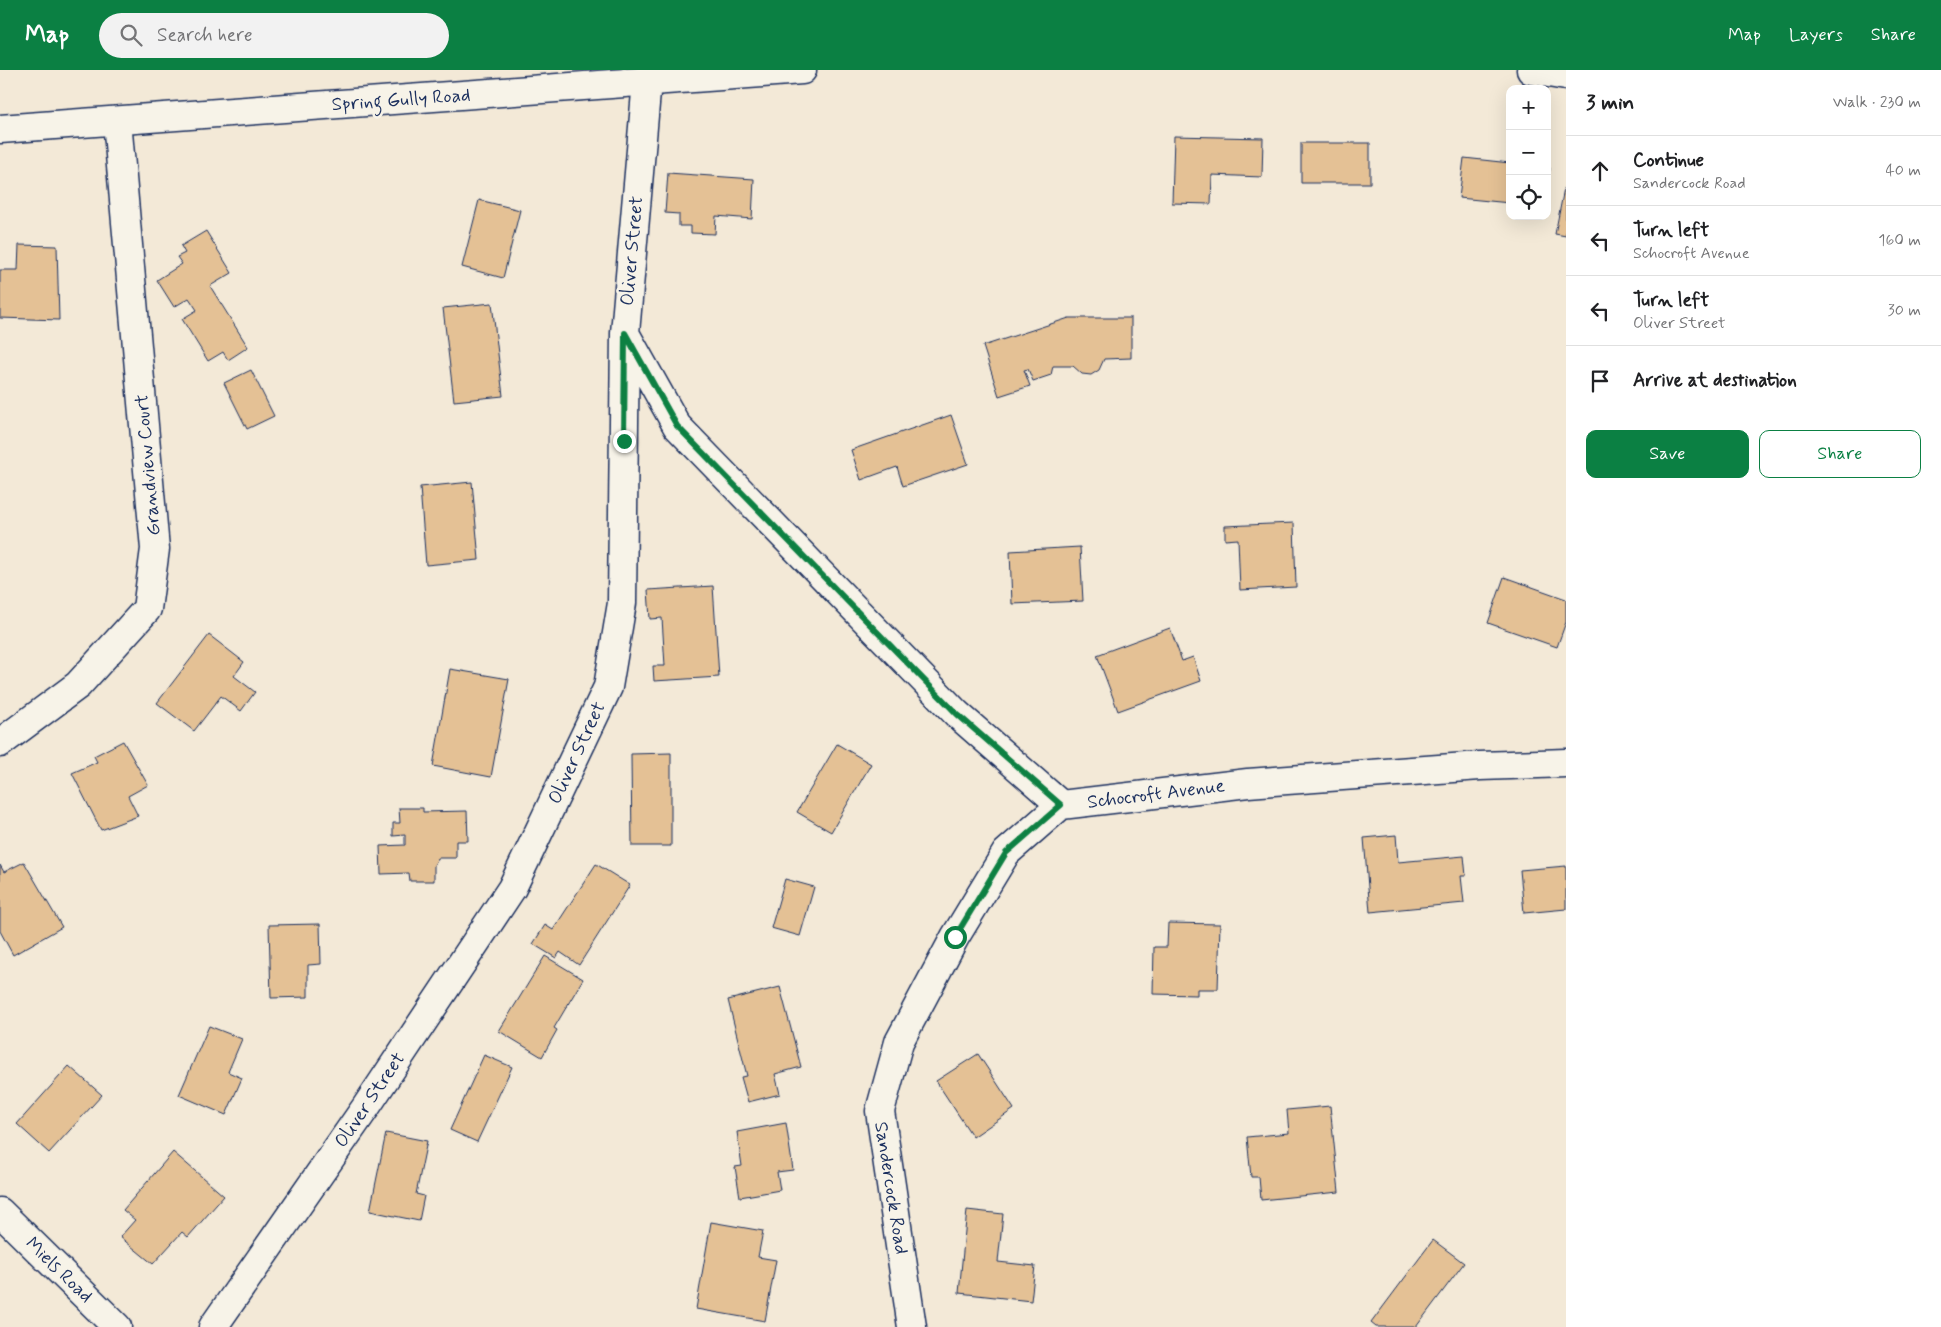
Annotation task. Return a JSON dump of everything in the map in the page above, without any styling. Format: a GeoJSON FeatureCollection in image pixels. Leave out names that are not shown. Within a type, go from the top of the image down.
{"type":"FeatureCollection","features":[{"type":"Feature","properties":{"kind":"street","name":"Spring Gully Road"},"geometry":{"type":"LineString","coordinates":[[0,128],[802,70]]}},
{"type":"Feature","properties":{"kind":"street"},"geometry":{"type":"LineString","coordinates":[[1531,70],[1566,76]]}},
{"type":"Feature","properties":{"kind":"street","name":"Oliver Street"},"geometry":{"type":"LineString","coordinates":[[213,1327],[366,1106],[512,888],[608,687],[622,603],[625,333],[647,81]]}},
{"type":"Feature","properties":{"kind":"street","name":"Grandview Court"},"geometry":{"type":"LineString","coordinates":[[0,743],[78,685],[147,609],[155,549],[117,121]]}},
{"type":"Feature","properties":{"kind":"street","name":"Schocroft Avenue"},"geometry":{"type":"LineString","coordinates":[[625,333],[677,426],[957,714],[1061,805],[1248,783],[1480,766],[1566,763]]}},
{"type":"Feature","properties":{"kind":"street","name":"Sandercock Road"},"geometry":{"type":"LineString","coordinates":[[912,1327],[880,1111],[896,1050],[955,937],[1006,853],[1061,805]]}},
{"type":"Feature","properties":{"kind":"street","name":"Miels Road"},"geometry":{"type":"LineString","coordinates":[[0,1212],[118,1327]]}},
{"type":"Feature","properties":{"kind":"building"},"geometry":{"type":"Polygon","coordinates":[[[1174,136],[1263,138],[1262,177],[1212,175],[1211,204],[1172,203],[1174,136]]]}},
{"type":"Feature","properties":{"kind":"building"},"geometry":{"type":"Polygon","coordinates":[[[1301,143],[1370,143],[1370,183],[1301,183],[1301,143]]]}},
{"type":"Feature","properties":{"kind":"building"},"geometry":{"type":"Polygon","coordinates":[[[1464,158],[1506,163],[1506,203],[1459,198],[1464,158]]]}},
{"type":"Feature","properties":{"kind":"building"},"geometry":{"type":"Polygon","coordinates":[[[668,173],[754,179],[752,219],[716,216],[715,234],[691,233],[691,226],[679,226],[679,214],[665,213],[668,173]]]}},
{"type":"Feature","properties":{"kind":"building"},"geometry":{"type":"Polygon","coordinates":[[[1566,179],[1566,236],[1555,234],[1566,179]]]}},
{"type":"Feature","properties":{"kind":"building"},"geometry":{"type":"Polygon","coordinates":[[[479,200],[520,210],[503,278],[462,267],[479,200]]]}},
{"type":"Feature","properties":{"kind":"building"},"geometry":{"type":"Polygon","coordinates":[[[206,231],[232,273],[210,286],[248,347],[228,360],[223,352],[208,361],[182,319],[197,310],[189,298],[174,307],[157,280],[182,264],[177,257],[185,253],[181,246],[206,231]]]}},
{"type":"Feature","properties":{"kind":"building"},"geometry":{"type":"Polygon","coordinates":[[[19,245],[57,246],[59,320],[0,318],[0,270],[18,270],[19,245]]]}},
{"type":"Feature","properties":{"kind":"building"},"geometry":{"type":"Polygon","coordinates":[[[492,303],[503,396],[454,401],[443,308],[492,303]]]}},
{"type":"Feature","properties":{"kind":"building"},"geometry":{"type":"Polygon","coordinates":[[[1069,318],[1131,318],[1131,358],[1104,359],[1099,370],[1091,375],[1082,374],[1073,366],[1053,366],[1051,375],[1033,381],[1028,369],[1024,370],[1030,386],[999,396],[983,346],[1069,318]]]}},
{"type":"Feature","properties":{"kind":"building"},"geometry":{"type":"Polygon","coordinates":[[[251,370],[274,416],[247,429],[224,383],[251,370]]]}},
{"type":"Feature","properties":{"kind":"building"},"geometry":{"type":"Polygon","coordinates":[[[951,415],[968,464],[903,486],[897,467],[861,480],[851,450],[951,415]]]}},
{"type":"Feature","properties":{"kind":"building"},"geometry":{"type":"Polygon","coordinates":[[[472,482],[479,560],[426,565],[420,487],[472,482]]]}},
{"type":"Feature","properties":{"kind":"building"},"geometry":{"type":"Polygon","coordinates":[[[1294,523],[1296,587],[1240,590],[1238,539],[1225,540],[1225,526],[1294,523]]]}},
{"type":"Feature","properties":{"kind":"building"},"geometry":{"type":"Polygon","coordinates":[[[1080,547],[1083,601],[1012,604],[1010,551],[1080,547]]]}},
{"type":"Feature","properties":{"kind":"building"},"geometry":{"type":"Polygon","coordinates":[[[1504,577],[1566,599],[1566,622],[1557,647],[1488,623],[1504,577]]]}},
{"type":"Feature","properties":{"kind":"building"},"geometry":{"type":"Polygon","coordinates":[[[713,586],[719,677],[654,681],[653,666],[665,666],[662,618],[650,619],[648,590],[713,586]]]}},
{"type":"Feature","properties":{"kind":"building"},"geometry":{"type":"Polygon","coordinates":[[[1170,628],[1182,661],[1193,657],[1201,681],[1118,711],[1097,655],[1170,628]]]}},
{"type":"Feature","properties":{"kind":"building"},"geometry":{"type":"Polygon","coordinates":[[[209,635],[244,662],[234,676],[255,692],[241,711],[221,696],[194,731],[157,703],[209,635]]]}},
{"type":"Feature","properties":{"kind":"building"},"geometry":{"type":"Polygon","coordinates":[[[450,669],[509,679],[491,777],[433,766],[450,669]]]}},
{"type":"Feature","properties":{"kind":"building"},"geometry":{"type":"Polygon","coordinates":[[[123,741],[148,785],[128,796],[138,816],[101,830],[72,773],[97,762],[94,756],[123,741]]]}},
{"type":"Feature","properties":{"kind":"building"},"geometry":{"type":"Polygon","coordinates":[[[837,744],[871,764],[831,832],[797,812],[837,744]]]}},
{"type":"Feature","properties":{"kind":"building"},"geometry":{"type":"Polygon","coordinates":[[[671,753],[671,846],[632,846],[631,754],[671,753]]]}},
{"type":"Feature","properties":{"kind":"building"},"geometry":{"type":"Polygon","coordinates":[[[399,808],[423,808],[423,812],[467,811],[468,841],[456,841],[456,858],[438,858],[434,865],[434,881],[410,881],[409,873],[381,874],[380,846],[405,845],[405,835],[393,836],[393,823],[400,823],[399,808]]]}},
{"type":"Feature","properties":{"kind":"building"},"geometry":{"type":"Polygon","coordinates":[[[1396,835],[1398,862],[1464,856],[1466,876],[1461,876],[1464,903],[1370,912],[1364,838],[1396,835]]]}},
{"type":"Feature","properties":{"kind":"building"},"geometry":{"type":"Polygon","coordinates":[[[24,862],[62,927],[13,955],[0,931],[0,865],[4,872],[24,862]]]}},
{"type":"Feature","properties":{"kind":"building"},"geometry":{"type":"Polygon","coordinates":[[[596,864],[630,885],[579,965],[560,952],[556,958],[533,944],[545,925],[553,930],[596,864]]]}},
{"type":"Feature","properties":{"kind":"building"},"geometry":{"type":"Polygon","coordinates":[[[1566,866],[1566,909],[1524,913],[1520,870],[1566,866]]]}},
{"type":"Feature","properties":{"kind":"building"},"geometry":{"type":"Polygon","coordinates":[[[785,879],[814,887],[800,936],[771,928],[785,879]]]}},
{"type":"Feature","properties":{"kind":"building"},"geometry":{"type":"Polygon","coordinates":[[[1168,923],[1220,924],[1218,989],[1197,989],[1197,995],[1153,994],[1154,947],[1167,947],[1168,923]]]}},
{"type":"Feature","properties":{"kind":"building"},"geometry":{"type":"Polygon","coordinates":[[[320,924],[321,964],[308,965],[308,997],[271,998],[269,925],[320,924]]]}},
{"type":"Feature","properties":{"kind":"building"},"geometry":{"type":"Polygon","coordinates":[[[545,956],[583,979],[554,1028],[557,1030],[542,1057],[499,1031],[545,956]]]}},
{"type":"Feature","properties":{"kind":"building"},"geometry":{"type":"Polygon","coordinates":[[[780,987],[801,1067],[775,1074],[780,1094],[748,1102],[741,1077],[747,1076],[728,1000],[780,987]]]}},
{"type":"Feature","properties":{"kind":"building"},"geometry":{"type":"Polygon","coordinates":[[[209,1026],[242,1039],[228,1072],[242,1078],[226,1115],[179,1095],[209,1026]]]}},
{"type":"Feature","properties":{"kind":"building"},"geometry":{"type":"Polygon","coordinates":[[[978,1054],[1014,1109],[973,1137],[936,1081],[978,1054]]]}},
{"type":"Feature","properties":{"kind":"building"},"geometry":{"type":"Polygon","coordinates":[[[484,1055],[512,1067],[477,1142],[450,1130],[484,1055]]]}},
{"type":"Feature","properties":{"kind":"building"},"geometry":{"type":"Polygon","coordinates":[[[69,1066],[102,1095],[49,1153],[17,1124],[69,1066]]]}},
{"type":"Feature","properties":{"kind":"building"},"geometry":{"type":"Polygon","coordinates":[[[1330,1106],[1339,1192],[1261,1200],[1259,1177],[1251,1177],[1247,1137],[1289,1133],[1287,1110],[1330,1106]]]}},
{"type":"Feature","properties":{"kind":"building"},"geometry":{"type":"Polygon","coordinates":[[[786,1123],[793,1170],[777,1172],[780,1190],[740,1197],[735,1167],[742,1166],[737,1132],[786,1123]]]}},
{"type":"Feature","properties":{"kind":"building"},"geometry":{"type":"Polygon","coordinates":[[[386,1133],[427,1141],[416,1194],[424,1196],[419,1221],[370,1211],[386,1133]]]}},
{"type":"Feature","properties":{"kind":"building"},"geometry":{"type":"Polygon","coordinates":[[[173,1152],[224,1196],[188,1237],[182,1232],[153,1264],[120,1237],[135,1220],[123,1210],[173,1152]]]}},
{"type":"Feature","properties":{"kind":"building"},"geometry":{"type":"Polygon","coordinates":[[[967,1210],[1003,1214],[998,1262],[1035,1266],[1031,1301],[959,1293],[967,1210]]]}},
{"type":"Feature","properties":{"kind":"building"},"geometry":{"type":"Polygon","coordinates":[[[711,1222],[763,1231],[758,1257],[776,1260],[765,1321],[696,1309],[711,1222]]]}},
{"type":"Feature","properties":{"kind":"building"},"geometry":{"type":"Polygon","coordinates":[[[1433,1240],[1464,1263],[1416,1327],[1376,1327],[1371,1323],[1433,1240]]]}},
{"type":"Feature","properties":{"kind":"route"},"geometry":{"type":"LineString","coordinates":[[624,441],[625,333],[677,426],[957,714],[1061,805],[1006,853],[955,937]]}}]}
